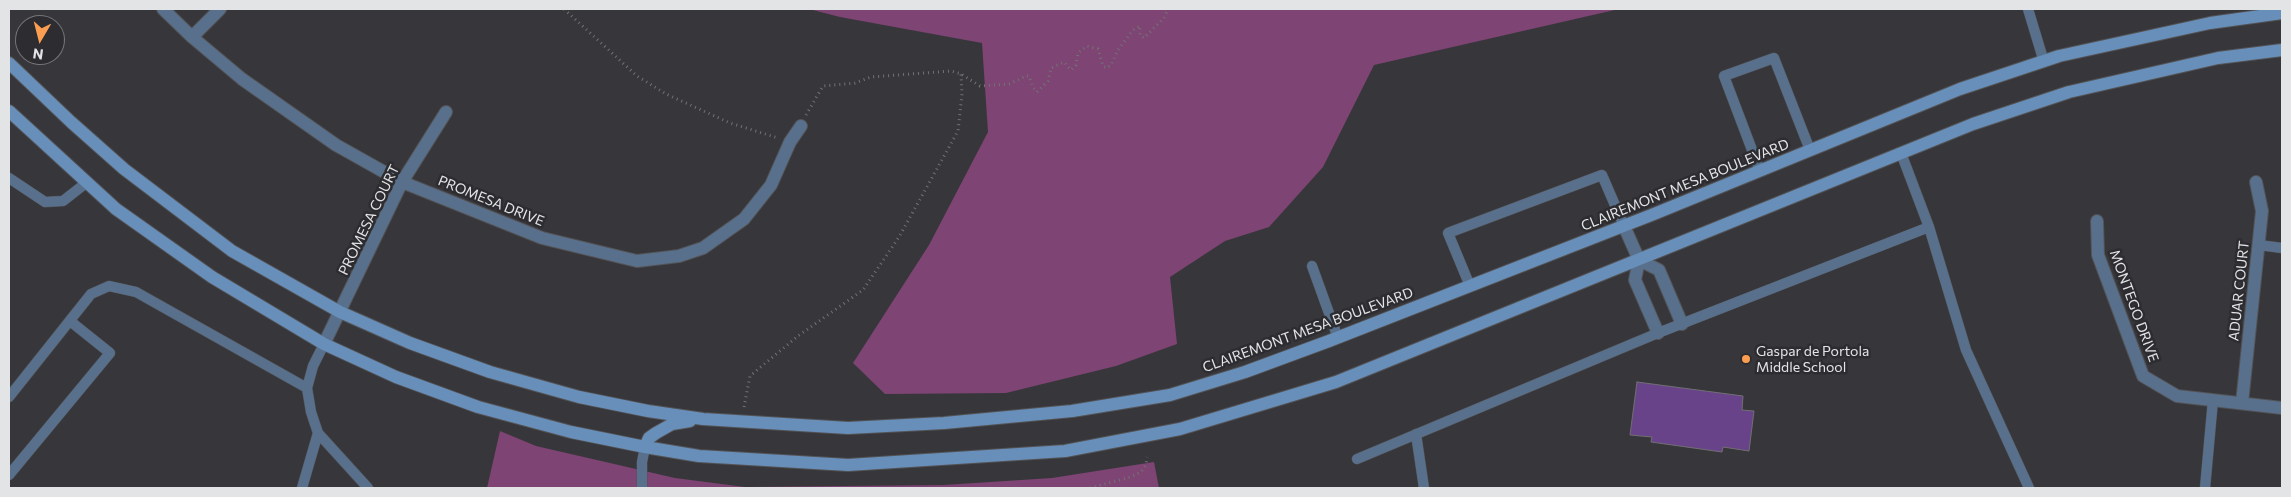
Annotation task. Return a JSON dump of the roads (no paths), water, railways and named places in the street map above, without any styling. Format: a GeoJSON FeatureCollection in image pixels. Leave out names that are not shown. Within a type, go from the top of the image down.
{"type":"FeatureCollection","features":[{"type":"Feature","properties":{"kind":"main road","name":"CLAIREMONT MESA BOULEVARD"},"geometry":{"type":"LineString","coordinates":[[9,63],[124,169],[232,251],[340,312],[410,343],[490,372],[579,397],[703,420],[848,428],[944,423],[1072,410],[1170,395],[1245,372],[1338,338],[1624,226],[1960,89],[2060,56],[2210,23],[2282,13]]}},
{"type":"Feature","properties":{"kind":"main road"},"geometry":{"type":"LineString","coordinates":[[9,111],[116,209],[212,277],[324,344],[396,377],[478,407],[570,432],[645,447],[699,456],[848,465],[1065,451],[1170,431],[1336,382],[1973,124],[2069,92],[2218,58],[2282,50]]}},
{"type":"Feature","properties":{"kind":"main road"},"geometry":{"type":"LineString","coordinates":[[645,447],[649,438],[672,424],[703,420]]}},
{"type":"Feature","properties":{"kind":"street","name":"PROMESA DRIVE"},"geometry":{"type":"LineString","coordinates":[[163,9],[192,37],[242,78],[336,145],[402,182],[542,238],[637,261],[679,256],[702,248],[744,219],[771,185],[790,142],[801,126]]}},
{"type":"Feature","properties":{"kind":"street"},"geometry":{"type":"LineString","coordinates":[[192,37],[220,9]]}},
{"type":"Feature","properties":{"kind":"street","name":"PROMESA COURT"},"geometry":{"type":"LineString","coordinates":[[324,344],[402,182],[446,112]]}},
{"type":"Feature","properties":{"kind":"street","name":"ADUAR COURT"},"geometry":{"type":"LineString","coordinates":[[2242,403],[2260,245],[2262,211],[2256,182]]}},
{"type":"Feature","properties":{"kind":"street","name":"MONTEGO DRIVE"},"geometry":{"type":"LineString","coordinates":[[2097,221],[2098,255],[2143,376],[2177,396],[2282,408]]}},
{"type":"Feature","properties":{"kind":"street"},"geometry":{"type":"LineString","coordinates":[[1624,226],[1639,260],[1635,280],[1658,333]]}},
{"type":"Feature","properties":{"kind":"street"},"geometry":{"type":"LineString","coordinates":[[1639,260],[1659,270],[1682,324]]}},
{"type":"Feature","properties":{"kind":"lane"},"geometry":{"type":"LineString","coordinates":[[2028,9],[2044,62]]}},
{"type":"Feature","properties":{"kind":"lane"},"geometry":{"type":"LineString","coordinates":[[1760,171],[1724,76],[1774,58],[1810,150]]}},
{"type":"Feature","properties":{"kind":"lane"},"geometry":{"type":"LineString","coordinates":[[1901,153],[1929,227],[1966,350],[2029,488]]}},
{"type":"Feature","properties":{"kind":"lane"},"geometry":{"type":"LineString","coordinates":[[1470,286],[1448,233],[1602,175],[1624,226]]}},
{"type":"Feature","properties":{"kind":"lane"},"geometry":{"type":"LineString","coordinates":[[9,178],[45,202],[63,201],[86,183]]}},
{"type":"Feature","properties":{"kind":"lane"},"geometry":{"type":"LineString","coordinates":[[1357,459],[1658,333],[1929,227]]}},
{"type":"Feature","properties":{"kind":"lane"},"geometry":{"type":"LineString","coordinates":[[2260,245],[2282,248]]}},
{"type":"Feature","properties":{"kind":"lane"},"geometry":{"type":"LineString","coordinates":[[1312,266],[1338,338]]}},
{"type":"Feature","properties":{"kind":"lane"},"geometry":{"type":"LineString","coordinates":[[9,397],[91,294],[109,286],[136,292],[307,388]]}},
{"type":"Feature","properties":{"kind":"lane"},"geometry":{"type":"LineString","coordinates":[[9,475],[110,353],[70,321]]}},
{"type":"Feature","properties":{"kind":"lane"},"geometry":{"type":"LineString","coordinates":[[324,344],[313,366],[307,388],[318,433],[368,488]]}},
{"type":"Feature","properties":{"kind":"lane"},"geometry":{"type":"LineString","coordinates":[[2205,488],[2213,400]]}},
{"type":"Feature","properties":{"kind":"lane"},"geometry":{"type":"LineString","coordinates":[[302,488],[318,433]]}},
{"type":"Feature","properties":{"kind":"lane"},"geometry":{"type":"LineString","coordinates":[[1416,434],[1424,488]]}},
{"type":"Feature","properties":{"kind":"lane"},"geometry":{"type":"LineString","coordinates":[[642,488],[642,462],[645,447]]}},
{"type":"Feature","properties":{"kind":"place","name":"Gaspar de Portola Middle School"},"geometry":{"type":"Point","coordinates":[1746,359]}}]}
